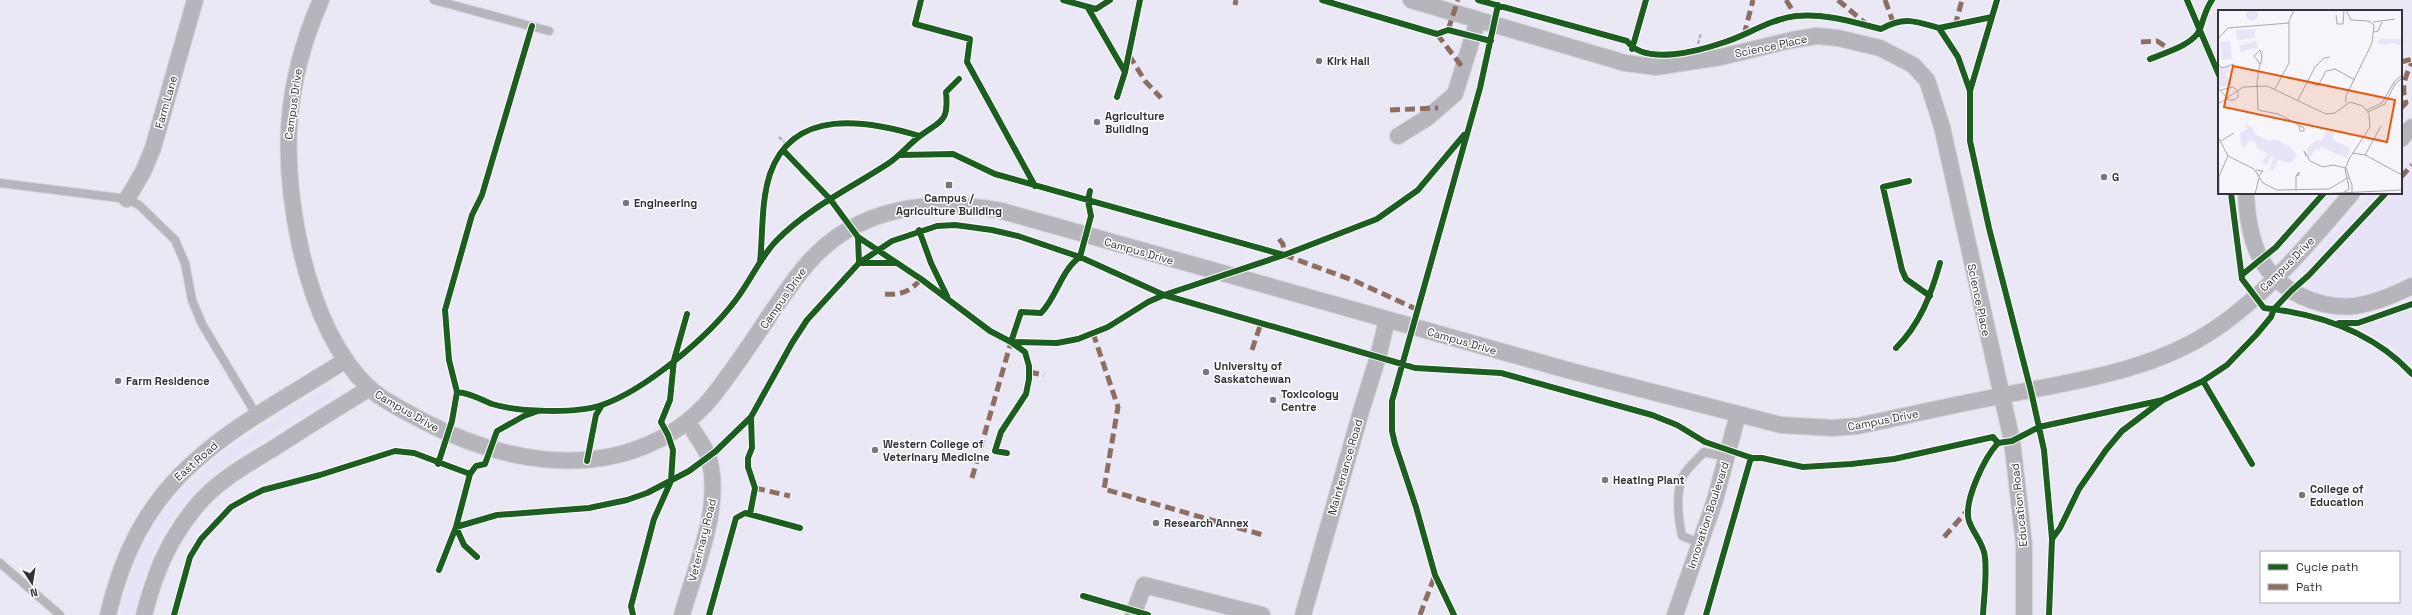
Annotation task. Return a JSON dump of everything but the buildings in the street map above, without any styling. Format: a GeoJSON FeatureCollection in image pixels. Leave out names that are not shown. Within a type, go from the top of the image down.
{"type":"FeatureCollection","features":[{"type":"Feature","properties":{"kind":"street","name":"Farm Lane"},"geometry":{"type":"LineString","coordinates":[[126,199],[143,172],[152,148],[195,0]]}},
{"type":"Feature","properties":{"kind":"street","name":"Campus Drive"},"geometry":{"type":"LineString","coordinates":[[321,0],[300,56],[294,82],[287,136],[287,158],[303,261],[324,318],[346,360],[370,388],[414,416],[448,434],[516,455],[562,461],[600,459],[641,448],[688,422],[713,399],[793,281],[823,248],[851,229],[882,215],[908,208],[932,205],[963,206],[1002,212],[1571,371],[1781,425],[1845,427],[2111,373],[2162,357],[2216,328],[2273,278],[2306,246],[2351,194]]}},
{"type":"Feature","properties":{"kind":"street","name":"Science Place"},"geometry":{"type":"LineString","coordinates":[[1410,0],[1625,63],[1656,67],[1721,57],[1792,40],[1817,36],[1838,38],[1880,48],[1913,65],[1927,80],[1942,127],[2002,396]]}},
{"type":"Feature","properties":{"kind":"street"},"geometry":{"type":"LineString","coordinates":[[1398,136],[1427,118],[1455,94],[1478,20]]}},
{"type":"Feature","properties":{"kind":"street"},"geometry":{"type":"LineString","coordinates":[[2246,194],[2250,224],[2260,260],[2273,278],[2291,291],[2307,299],[2337,306],[2370,302],[2412,286]]}},
{"type":"Feature","properties":{"kind":"street","name":"Maintenance Road"},"geometry":{"type":"LineString","coordinates":[[1303,615],[1387,320]]}},
{"type":"Feature","properties":{"kind":"street","name":"East Road"},"geometry":{"type":"LineString","coordinates":[[108,615],[122,564],[141,524],[155,503],[187,465],[222,438],[346,360]]}},
{"type":"Feature","properties":{"kind":"street"},"geometry":{"type":"LineString","coordinates":[[144,615],[154,577],[165,554],[195,507],[213,489],[236,471],[370,388]]}},
{"type":"Feature","properties":{"kind":"street","name":"Education Road"},"geometry":{"type":"LineString","coordinates":[[2002,396],[2012,441],[2024,544],[2024,615]]}},
{"type":"Feature","properties":{"kind":"street","name":"Innovation Boulevard"},"geometry":{"type":"LineString","coordinates":[[1675,615],[1700,543],[1738,414]]}},
{"type":"Feature","properties":{"kind":"street","name":"Veterinary Road"},"geometry":{"type":"LineString","coordinates":[[682,615],[707,526],[713,496],[708,457],[688,422]]}},
{"type":"Feature","properties":{"kind":"street"},"geometry":{"type":"LineString","coordinates":[[1133,615],[1144,585],[1262,615]]}},
{"type":"Feature","properties":{"kind":"lane"},"geometry":{"type":"LineString","coordinates":[[434,0],[549,31]]}},
{"type":"Feature","properties":{"kind":"lane"},"geometry":{"type":"LineString","coordinates":[[0,183],[126,199],[139,205],[176,240],[184,263],[192,300],[202,324],[257,416]]}},
{"type":"Feature","properties":{"kind":"lane"},"geometry":{"type":"LineString","coordinates":[[1700,543],[1682,536],[1678,515],[1679,493],[1683,476],[1704,452],[1726,457]]}},
{"type":"Feature","properties":{"kind":"lane"},"geometry":{"type":"LineString","coordinates":[[0,562],[60,615]]}},
{"type":"Feature","properties":{"kind":"path"},"geometry":{"type":"LineString","coordinates":[[1696,49],[1701,33]]}},
{"type":"Feature","properties":{"kind":"path"},"geometry":{"type":"LineString","coordinates":[[779,137],[787,145]]}},
{"type":"Feature","properties":{"kind":"shaded area","name":"University of Saskatchewan"},"geometry":{"type":"Polygon","coordinates":[[[0,0],[2412,0],[2412,615],[0,615],[0,0]]]}},
{"type":"Feature","properties":{"kind":"shaded area"},"geometry":{"type":"Polygon","coordinates":[[[2412,163],[2412,277],[2366,294],[2348,297],[2330,297],[2316,293],[2307,283],[2305,267],[2370,194],[2402,194],[2402,165],[2412,163]]]}},
{"type":"Feature","properties":{"kind":"shaded area"},"geometry":{"type":"Polygon","coordinates":[[[2412,309],[2412,367],[2395,351],[2360,328],[2360,325],[2412,309]]]}},
{"type":"Feature","properties":{"kind":"shaded area"},"geometry":{"type":"Polygon","coordinates":[[[325,387],[329,387],[334,390],[332,398],[261,441],[215,474],[195,493],[177,514],[156,546],[145,575],[134,615],[120,615],[128,580],[135,559],[151,528],[171,502],[192,479],[216,458],[268,422],[325,387]]]}},
{"type":"Feature","properties":{"kind":"marked path"},"geometry":{"type":"LineString","coordinates":[[1235,5],[1236,0]]}},
{"type":"Feature","properties":{"kind":"marked path"},"geometry":{"type":"LineString","coordinates":[[1448,30],[1458,0]]}},
{"type":"Feature","properties":{"kind":"marked path"},"geometry":{"type":"LineString","coordinates":[[1744,35],[1753,0]]}},
{"type":"Feature","properties":{"kind":"marked path"},"geometry":{"type":"LineString","coordinates":[[1786,0],[1796,16]]}},
{"type":"Feature","properties":{"kind":"marked path"},"geometry":{"type":"LineString","coordinates":[[1838,0],[1865,23]]}},
{"type":"Feature","properties":{"kind":"marked path"},"geometry":{"type":"LineString","coordinates":[[1885,0],[1893,22]]}},
{"type":"Feature","properties":{"kind":"marked path"},"geometry":{"type":"LineString","coordinates":[[1955,26],[1962,0]]}},
{"type":"Feature","properties":{"kind":"marked path"},"geometry":{"type":"LineString","coordinates":[[1437,34],[1463,68]]}},
{"type":"Feature","properties":{"kind":"marked path"},"geometry":{"type":"LineString","coordinates":[[2141,42],[2157,41],[2171,50]]}},
{"type":"Feature","properties":{"kind":"marked path"},"geometry":{"type":"LineString","coordinates":[[1129,55],[1145,81],[1161,98]]}},
{"type":"Feature","properties":{"kind":"marked path"},"geometry":{"type":"LineString","coordinates":[[2402,62],[2412,59]]}},
{"type":"Feature","properties":{"kind":"marked path"},"geometry":{"type":"LineString","coordinates":[[2402,107],[2406,103],[2404,82],[2412,63]]}},
{"type":"Feature","properties":{"kind":"marked path"},"geometry":{"type":"LineString","coordinates":[[1390,110],[1438,108]]}},
{"type":"Feature","properties":{"kind":"marked path"},"geometry":{"type":"LineString","coordinates":[[2402,176],[2412,165]]}},
{"type":"Feature","properties":{"kind":"marked path"},"geometry":{"type":"LineString","coordinates":[[1279,239],[1283,244],[1284,255]]}},
{"type":"Feature","properties":{"kind":"marked path"},"geometry":{"type":"LineString","coordinates":[[1284,255],[1355,281],[1416,309]]}},
{"type":"Feature","properties":{"kind":"marked path"},"geometry":{"type":"LineString","coordinates":[[885,294],[905,292],[921,279]]}},
{"type":"Feature","properties":{"kind":"marked path"},"geometry":{"type":"LineString","coordinates":[[1252,350],[1261,323]]}},
{"type":"Feature","properties":{"kind":"marked path"},"geometry":{"type":"LineString","coordinates":[[1093,333],[1118,407],[1104,489],[1263,535]]}},
{"type":"Feature","properties":{"kind":"marked path"},"geometry":{"type":"LineString","coordinates":[[972,478],[1011,342]]}},
{"type":"Feature","properties":{"kind":"marked path"},"geometry":{"type":"LineString","coordinates":[[1029,372],[1044,375]]}},
{"type":"Feature","properties":{"kind":"marked path"},"geometry":{"type":"LineString","coordinates":[[755,488],[790,496]]}},
{"type":"Feature","properties":{"kind":"marked path"},"geometry":{"type":"LineString","coordinates":[[1944,537],[1967,511]]}},
{"type":"Feature","properties":{"kind":"marked path"},"geometry":{"type":"LineString","coordinates":[[1420,615],[1435,575]]}},
{"type":"Feature","properties":{"kind":"cycle path"},"geometry":{"type":"LineString","coordinates":[[921,0],[915,24],[970,39],[967,62],[1035,186]]}},
{"type":"Feature","properties":{"kind":"cycle path"},"geometry":{"type":"LineString","coordinates":[[1063,0],[1096,9],[1110,0]]}},
{"type":"Feature","properties":{"kind":"cycle path"},"geometry":{"type":"LineString","coordinates":[[1117,97],[1125,72],[1140,0]]}},
{"type":"Feature","properties":{"kind":"cycle path"},"geometry":{"type":"LineString","coordinates":[[1322,0],[1437,34],[1448,30],[1491,41]]}},
{"type":"Feature","properties":{"kind":"cycle path"},"geometry":{"type":"LineString","coordinates":[[1478,0],[1627,41],[1635,49],[1646,53],[1659,55],[1687,52],[1714,46],[1778,20],[1796,16],[1807,15],[1828,17],[1881,29],[1896,22],[1916,22],[1939,28],[1958,57],[1970,91]]}},
{"type":"Feature","properties":{"kind":"cycle path"},"geometry":{"type":"LineString","coordinates":[[1632,49],[1646,0]]}},
{"type":"Feature","properties":{"kind":"cycle path"},"geometry":{"type":"LineString","coordinates":[[1997,0],[1970,91],[1970,141],[1989,228],[2031,391],[2044,450],[2052,539]]}},
{"type":"Feature","properties":{"kind":"cycle path"},"geometry":{"type":"LineString","coordinates":[[2187,0],[2218,73]]}},
{"type":"Feature","properties":{"kind":"cycle path"},"geometry":{"type":"LineString","coordinates":[[2150,59],[2178,48],[2192,40],[2197,35],[2212,0]]}},
{"type":"Feature","properties":{"kind":"cycle path"},"geometry":{"type":"LineString","coordinates":[[1454,615],[1435,575],[1416,507],[1395,444],[1392,431],[1392,401],[1480,88],[1498,5]]}},
{"type":"Feature","properties":{"kind":"cycle path"},"geometry":{"type":"LineString","coordinates":[[1088,8],[1125,72]]}},
{"type":"Feature","properties":{"kind":"cycle path"},"geometry":{"type":"LineString","coordinates":[[1939,28],[1992,17]]}},
{"type":"Feature","properties":{"kind":"cycle path"},"geometry":{"type":"LineString","coordinates":[[438,464],[452,421],[457,392],[449,360],[445,310],[472,215],[482,195],[532,26]]}},
{"type":"Feature","properties":{"kind":"cycle path"},"geometry":{"type":"LineString","coordinates":[[457,392],[471,395],[503,407],[563,411],[578,410],[602,405],[637,388],[674,361],[708,331],[735,301],[770,248],[788,229],[816,208],[889,163],[916,139],[942,120],[946,110],[946,92],[959,79]]}},
{"type":"Feature","properties":{"kind":"cycle path"},"geometry":{"type":"LineString","coordinates":[[760,262],[767,184],[770,174],[781,152],[796,138],[814,128],[834,124],[855,123],[899,130],[920,136]]}},
{"type":"Feature","properties":{"kind":"cycle path"},"geometry":{"type":"LineString","coordinates":[[1284,255],[1377,219],[1418,190],[1464,135]]}},
{"type":"Feature","properties":{"kind":"cycle path"},"geometry":{"type":"LineString","coordinates":[[783,150],[830,199],[858,237],[921,279],[990,331],[1011,342],[1057,343],[1078,339],[1108,327],[1148,302],[1164,295],[1284,255],[995,174],[953,154],[901,155]]}},
{"type":"Feature","properties":{"kind":"cycle path"},"geometry":{"type":"LineString","coordinates":[[1909,181],[1883,187],[1902,270],[1906,279],[1930,296]]}},
{"type":"Feature","properties":{"kind":"cycle path"},"geometry":{"type":"LineString","coordinates":[[1007,453],[995,451],[1001,432],[1026,394],[1029,379],[1029,366],[1025,352],[1011,342],[1021,312],[1041,313],[1051,299],[1068,269],[1080,257],[1091,216],[1088,201],[1090,191]]}},
{"type":"Feature","properties":{"kind":"cycle path"},"geometry":{"type":"LineString","coordinates":[[2231,194],[2242,279],[2264,308],[2305,315],[2345,328],[2381,347],[2412,374]]}},
{"type":"Feature","properties":{"kind":"cycle path"},"geometry":{"type":"LineString","coordinates":[[2243,274],[2276,247],[2323,194]]}},
{"type":"Feature","properties":{"kind":"cycle path"},"geometry":{"type":"LineString","coordinates":[[2049,615],[2052,539],[2060,528],[2079,489],[2106,450],[2122,431],[2163,400],[2203,381],[2227,365],[2256,335],[2271,317],[2274,309],[2309,275],[2385,194]]}},
{"type":"Feature","properties":{"kind":"cycle path"},"geometry":{"type":"LineString","coordinates":[[439,570],[456,527],[497,515],[589,508],[627,500],[647,493],[689,471],[716,451],[751,417],[792,343],[807,320],[859,263],[892,241],[937,226],[955,225],[992,230],[1018,236],[1080,257],[1164,295],[1415,368],[1501,373],[1652,415],[1677,425],[1705,442],[1752,458],[1762,458],[1803,467],[1851,464],[1894,459],[1993,437],[1998,443],[2012,441],[2039,427],[2163,400]]}},
{"type":"Feature","properties":{"kind":"cycle path"},"geometry":{"type":"LineString","coordinates":[[919,230],[931,263],[947,296]]}},
{"type":"Feature","properties":{"kind":"cycle path"},"geometry":{"type":"LineString","coordinates":[[858,237],[859,263],[897,263]]}},
{"type":"Feature","properties":{"kind":"cycle path"},"geometry":{"type":"LineString","coordinates":[[1896,348],[1912,329],[1924,308],[1940,263]]}},
{"type":"Feature","properties":{"kind":"cycle path"},"geometry":{"type":"LineString","coordinates":[[2339,323],[2358,323],[2412,304]]}},
{"type":"Feature","properties":{"kind":"cycle path"},"geometry":{"type":"LineString","coordinates":[[633,615],[631,606],[654,519],[671,481],[673,450],[668,435],[661,422],[670,400],[674,360],[687,314]]}},
{"type":"Feature","properties":{"kind":"cycle path"},"geometry":{"type":"LineString","coordinates":[[2203,381],[2252,464]]}},
{"type":"Feature","properties":{"kind":"cycle path"},"geometry":{"type":"LineString","coordinates":[[587,461],[596,415],[602,405]]}},
{"type":"Feature","properties":{"kind":"cycle path"},"geometry":{"type":"LineString","coordinates":[[477,557],[464,545],[456,527],[470,474],[476,466],[485,464],[497,431],[524,416],[538,411]]}},
{"type":"Feature","properties":{"kind":"cycle path"},"geometry":{"type":"LineString","coordinates":[[750,514],[755,488],[748,467],[748,458],[752,448],[751,417]]}},
{"type":"Feature","properties":{"kind":"cycle path"},"geometry":{"type":"LineString","coordinates":[[1983,615],[1986,579],[1985,557],[1981,543],[1969,521],[1968,512],[1969,502],[1976,480],[1987,458],[1998,443]]}},
{"type":"Feature","properties":{"kind":"cycle path"},"geometry":{"type":"LineString","coordinates":[[174,615],[190,557],[201,539],[231,507],[263,490],[320,475],[395,451],[414,453],[470,474]]}},
{"type":"Feature","properties":{"kind":"cycle path"},"geometry":{"type":"LineString","coordinates":[[1706,615],[1752,458]]}},
{"type":"Feature","properties":{"kind":"cycle path"},"geometry":{"type":"LineString","coordinates":[[709,615],[736,518],[745,513],[800,528]]}},
{"type":"Feature","properties":{"kind":"cycle path"},"geometry":{"type":"LineString","coordinates":[[1083,596],[1148,615]]}},
{"type":"Feature","properties":{"kind":"place","name":"Kirk Hall"},"geometry":{"type":"Point","coordinates":[1319,61]}},
{"type":"Feature","properties":{"kind":"place","name":"Agriculture Building"},"geometry":{"type":"Point","coordinates":[1097,122]}},
{"type":"Feature","properties":{"kind":"place","name":"G"},"geometry":{"type":"Point","coordinates":[2104,177]}},
{"type":"Feature","properties":{"kind":"place","name":"Campus / Agriculture Building"},"geometry":{"type":"Point","coordinates":[949,185]}},
{"type":"Feature","properties":{"kind":"place","name":"Engineering"},"geometry":{"type":"Point","coordinates":[626,203]}},
{"type":"Feature","properties":{"kind":"place","name":"University of Saskatchewan"},"geometry":{"type":"Point","coordinates":[1206,372]}},
{"type":"Feature","properties":{"kind":"place","name":"Farm Residence"},"geometry":{"type":"Point","coordinates":[118,381]}},
{"type":"Feature","properties":{"kind":"place","name":"Toxicology Centre"},"geometry":{"type":"Point","coordinates":[1273,400]}},
{"type":"Feature","properties":{"kind":"place","name":"Western College of Veterinary Medicine"},"geometry":{"type":"Point","coordinates":[875,450]}},
{"type":"Feature","properties":{"kind":"place","name":"Heating Plant"},"geometry":{"type":"Point","coordinates":[1605,480]}},
{"type":"Feature","properties":{"kind":"place","name":"College of Education"},"geometry":{"type":"Point","coordinates":[2302,495]}},
{"type":"Feature","properties":{"kind":"place","name":"Research Annex"},"geometry":{"type":"Point","coordinates":[1156,523]}}]}
